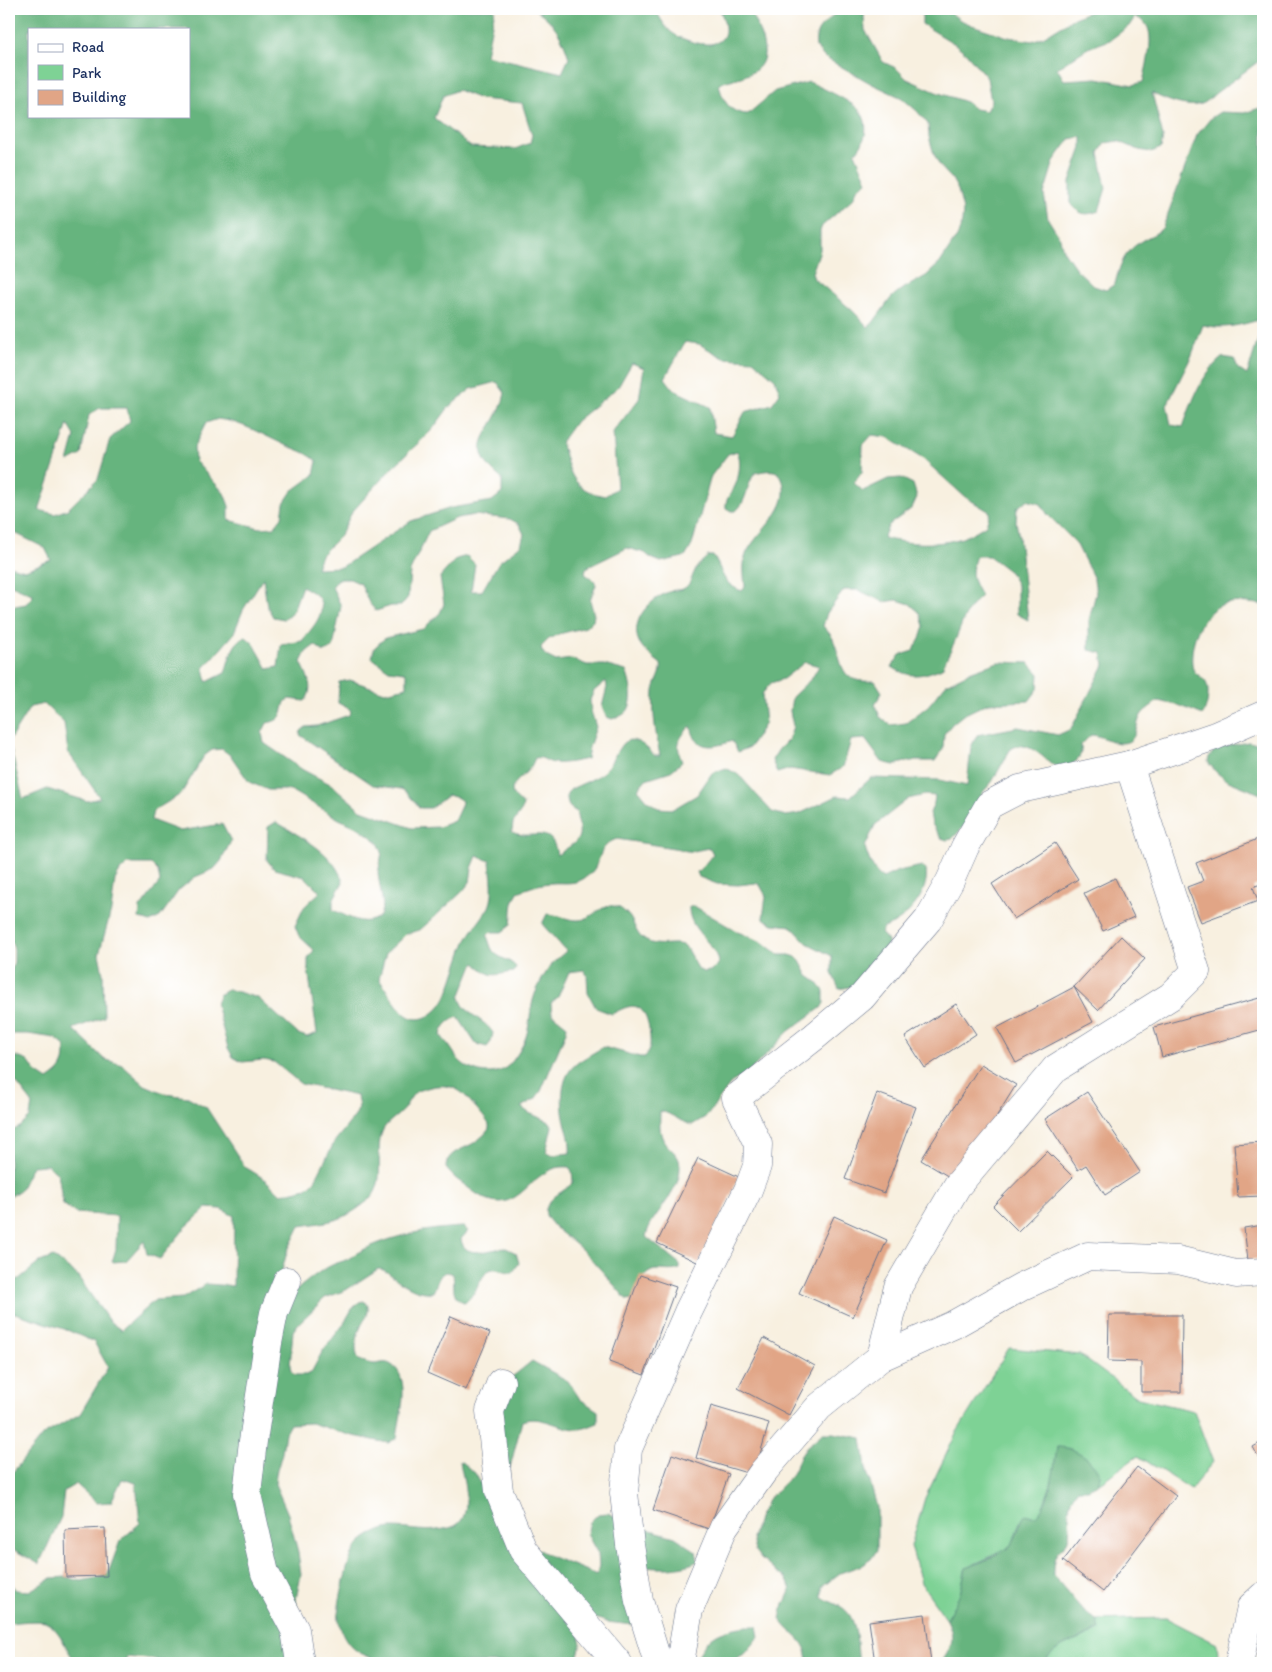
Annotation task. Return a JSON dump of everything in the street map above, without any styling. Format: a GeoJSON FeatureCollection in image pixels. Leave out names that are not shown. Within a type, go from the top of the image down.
{"type":"FeatureCollection","features":[{"type":"Feature","properties":{"kind":"street"},"geometry":{"type":"LineString","coordinates":[[658,1663],[639,1601],[630,1546],[624,1493],[628,1449],[688,1312],[748,1190],[757,1166],[758,1144],[736,1098],[862,997],[928,920],[950,880],[965,847],[989,805],[1020,789],[1129,765],[1215,736],[1263,715]]}},
{"type":"Feature","properties":{"kind":"street"},"geometry":{"type":"LineString","coordinates":[[881,1357],[898,1286],[957,1186],[1056,1068],[1171,996],[1196,971],[1129,765]]}},
{"type":"Feature","properties":{"kind":"street"},"geometry":{"type":"LineString","coordinates":[[680,1663],[689,1610],[724,1527],[762,1472],[819,1407],[881,1357],[953,1325],[1021,1288],[1088,1256],[1178,1260],[1236,1274],[1263,1272]]}},
{"type":"Feature","properties":{"kind":"street"},"geometry":{"type":"LineString","coordinates":[[287,1281],[274,1313],[268,1343],[253,1441],[248,1494],[265,1573],[295,1630],[300,1663]]}},
{"type":"Feature","properties":{"kind":"street"},"geometry":{"type":"LineString","coordinates":[[502,1382],[490,1411],[499,1491],[516,1533],[524,1550],[618,1663]]}},
{"type":"Feature","properties":{"kind":"street"},"geometry":{"type":"LineString","coordinates":[[1239,1663],[1251,1607],[1263,1596]]}},
{"type":"Feature","properties":{"kind":"green space"},"geometry":{"type":"Polygon","coordinates":[[[9,9],[495,9],[486,55],[562,73],[569,58],[564,43],[552,23],[534,9],[655,9],[671,32],[692,42],[709,44],[716,43],[722,39],[725,32],[720,9],[749,9],[761,35],[764,53],[758,68],[746,76],[719,84],[725,101],[732,109],[736,112],[748,114],[775,91],[809,82],[851,103],[860,111],[865,121],[864,138],[855,153],[867,181],[857,189],[853,199],[822,226],[820,231],[820,250],[812,273],[814,279],[852,310],[868,327],[891,298],[899,291],[926,276],[940,263],[958,235],[963,210],[958,190],[952,179],[940,166],[934,154],[929,137],[928,124],[917,111],[902,98],[872,84],[824,57],[816,47],[819,29],[837,9],[865,9],[865,30],[883,62],[896,68],[907,79],[936,92],[966,102],[975,109],[986,111],[991,101],[987,78],[966,53],[922,24],[922,13],[926,9],[946,9],[960,20],[972,25],[1008,37],[1032,41],[1043,37],[1074,18],[1096,9],[1263,9],[1263,58],[1207,101],[1198,105],[1184,105],[1152,93],[1163,137],[1161,148],[1151,152],[1139,150],[1118,141],[1105,143],[1099,153],[1106,188],[1099,211],[1090,214],[1083,213],[1070,203],[1070,182],[1082,148],[1082,137],[1070,139],[1054,161],[1044,194],[1048,219],[1060,238],[1063,250],[1076,269],[1094,286],[1106,290],[1115,284],[1121,264],[1131,249],[1163,227],[1197,135],[1211,118],[1220,112],[1244,113],[1263,107],[1263,402],[1256,420],[1256,441],[1257,456],[1263,474],[1263,497],[1261,498],[1263,526],[1259,546],[1263,550],[1263,605],[1239,602],[1225,604],[1217,607],[1203,620],[1195,637],[1192,664],[1193,670],[1207,684],[1207,703],[1203,715],[1181,706],[1158,701],[1142,714],[1131,740],[1117,743],[1091,735],[1081,745],[1080,755],[1076,762],[1058,768],[1029,747],[1016,746],[1010,750],[992,782],[983,792],[972,818],[952,839],[941,838],[932,824],[930,813],[935,796],[925,795],[908,799],[875,825],[865,847],[869,860],[883,878],[898,871],[922,866],[926,870],[924,888],[908,913],[884,928],[881,933],[888,941],[888,947],[860,985],[839,989],[832,973],[832,956],[807,943],[791,926],[773,924],[763,918],[766,896],[760,885],[756,883],[738,885],[717,884],[699,877],[697,872],[713,854],[710,848],[688,851],[617,839],[609,843],[601,853],[596,866],[583,879],[571,883],[543,884],[518,892],[513,905],[511,925],[502,932],[491,932],[487,936],[495,954],[511,962],[516,967],[514,972],[493,975],[485,972],[475,963],[460,997],[465,1008],[493,1033],[491,1042],[487,1047],[476,1044],[458,1017],[447,1024],[441,1035],[459,1060],[465,1066],[476,1071],[493,1073],[504,1069],[513,1061],[526,1036],[533,1000],[538,986],[552,964],[566,951],[542,924],[547,914],[577,920],[589,917],[606,907],[618,907],[629,916],[638,933],[645,940],[655,944],[685,946],[699,970],[704,972],[710,971],[718,965],[717,957],[693,924],[689,907],[694,906],[738,932],[762,942],[779,955],[796,957],[808,976],[817,982],[824,991],[824,1003],[821,1008],[789,1031],[748,1073],[732,1082],[707,1116],[692,1125],[660,1111],[661,1134],[666,1144],[679,1160],[679,1176],[676,1186],[653,1220],[646,1237],[680,1264],[680,1269],[671,1271],[657,1270],[648,1273],[641,1281],[632,1299],[627,1300],[592,1260],[556,1228],[546,1216],[546,1209],[551,1200],[573,1182],[572,1171],[569,1167],[554,1168],[543,1174],[512,1199],[501,1202],[487,1199],[470,1189],[457,1180],[446,1168],[451,1155],[472,1144],[484,1135],[489,1127],[488,1123],[464,1095],[455,1088],[439,1086],[417,1091],[403,1110],[388,1123],[382,1132],[380,1140],[378,1184],[370,1199],[342,1218],[300,1226],[287,1252],[277,1289],[293,1293],[325,1269],[369,1247],[409,1234],[437,1229],[464,1227],[468,1231],[461,1239],[463,1246],[467,1250],[479,1252],[506,1248],[516,1253],[519,1263],[513,1272],[496,1269],[489,1271],[485,1274],[473,1295],[464,1302],[455,1294],[453,1274],[448,1272],[442,1274],[433,1292],[423,1292],[413,1289],[385,1271],[378,1269],[346,1290],[325,1298],[293,1331],[291,1371],[295,1375],[306,1375],[311,1373],[322,1352],[343,1325],[352,1309],[359,1302],[364,1301],[368,1305],[368,1310],[357,1337],[357,1356],[359,1360],[372,1364],[390,1364],[397,1370],[403,1387],[402,1409],[397,1438],[388,1443],[349,1435],[311,1423],[290,1424],[285,1433],[275,1484],[288,1514],[298,1552],[301,1575],[296,1599],[297,1620],[308,1663],[171,1663],[168,1661],[126,1657],[127,1663],[77,1663],[51,1625],[37,1621],[9,1623],[9,1582],[16,1590],[29,1591],[52,1578],[66,1577],[81,1581],[107,1576],[120,1541],[140,1523],[136,1483],[122,1479],[111,1502],[97,1503],[76,1484],[64,1491],[61,1517],[39,1564],[9,1547],[9,1477],[43,1435],[80,1414],[108,1367],[94,1342],[67,1330],[15,1313],[9,1315],[9,1282],[19,1279],[40,1262],[53,1257],[77,1275],[109,1321],[121,1330],[155,1300],[183,1298],[206,1284],[233,1286],[234,1216],[221,1209],[207,1208],[186,1227],[160,1259],[147,1254],[144,1241],[126,1261],[112,1262],[116,1249],[117,1216],[75,1213],[63,1204],[58,1174],[47,1165],[32,1166],[20,1190],[9,1197],[9,1132],[20,1127],[30,1117],[32,1103],[15,1081],[9,1069],[15,1056],[28,1061],[36,1072],[48,1080],[57,1073],[65,1058],[65,1046],[55,1038],[28,1034],[9,1034],[9,981],[14,962],[14,949],[9,933],[9,741],[9,607],[26,604],[34,595],[9,584],[9,566],[25,570],[51,560],[45,548],[9,530],[9,9]],[[1135,17],[1129,26],[1110,40],[1088,48],[1057,68],[1064,80],[1097,78],[1133,85],[1143,82],[1150,43],[1150,35],[1145,23],[1135,17]],[[457,90],[443,96],[434,118],[471,147],[515,149],[530,143],[532,135],[522,103],[480,99],[457,90]],[[1262,319],[1225,327],[1203,325],[1191,357],[1167,405],[1171,425],[1183,427],[1203,380],[1223,357],[1234,359],[1238,369],[1247,375],[1261,330],[1262,319]],[[685,342],[665,378],[674,390],[710,407],[714,433],[732,436],[745,412],[772,404],[780,393],[775,379],[753,360],[724,358],[699,344],[685,342]],[[632,363],[618,387],[576,421],[561,442],[570,471],[585,489],[605,496],[617,488],[613,432],[639,399],[644,368],[632,363]],[[497,382],[471,389],[449,407],[432,430],[390,470],[352,512],[340,536],[321,555],[316,568],[342,567],[411,521],[451,508],[492,501],[502,493],[502,479],[489,467],[483,456],[482,447],[484,438],[501,407],[505,393],[497,382]],[[100,408],[89,415],[81,455],[68,462],[75,436],[68,424],[39,510],[55,514],[68,509],[98,479],[110,439],[130,421],[127,408],[100,408]],[[218,419],[206,423],[194,447],[195,461],[224,493],[229,506],[229,520],[260,528],[274,527],[282,517],[284,503],[292,491],[314,475],[317,461],[305,453],[252,429],[218,419]],[[872,435],[863,445],[862,472],[854,483],[863,491],[888,479],[901,478],[913,484],[917,497],[912,508],[889,525],[883,538],[912,543],[952,541],[971,534],[986,525],[990,512],[965,497],[923,459],[887,437],[872,435]],[[737,451],[728,454],[711,476],[692,545],[687,554],[683,557],[661,562],[645,553],[627,548],[586,568],[585,574],[594,580],[596,585],[590,600],[594,615],[593,620],[586,627],[559,634],[549,639],[541,647],[546,656],[556,661],[572,659],[587,665],[604,665],[626,671],[631,690],[629,708],[622,715],[612,719],[607,717],[602,707],[607,687],[606,681],[594,691],[590,700],[596,727],[587,759],[558,763],[535,758],[530,768],[513,786],[513,794],[523,804],[522,810],[513,823],[512,832],[519,835],[546,836],[551,839],[557,855],[576,842],[579,834],[576,811],[567,802],[567,793],[571,789],[602,773],[624,742],[629,740],[638,742],[655,756],[660,756],[655,724],[654,699],[661,664],[639,642],[637,626],[639,618],[649,604],[663,594],[686,587],[697,567],[708,556],[713,556],[717,561],[726,580],[742,591],[745,587],[745,556],[753,543],[774,518],[783,500],[784,489],[780,475],[774,471],[762,471],[755,473],[740,507],[736,511],[726,508],[726,502],[739,474],[740,463],[737,451]],[[1027,500],[1017,508],[1016,522],[1028,620],[1017,614],[1017,585],[1010,572],[989,556],[976,556],[972,573],[975,585],[981,596],[967,612],[942,668],[928,673],[910,675],[892,667],[900,655],[913,651],[920,639],[924,626],[920,613],[910,604],[897,600],[884,602],[858,590],[844,590],[827,613],[823,626],[832,637],[841,665],[848,676],[863,681],[875,681],[882,692],[875,704],[880,717],[891,725],[906,723],[928,706],[946,684],[972,671],[998,662],[1029,663],[1039,674],[1038,689],[1029,701],[988,703],[963,715],[944,734],[943,749],[935,761],[909,761],[894,765],[882,762],[865,739],[851,740],[843,767],[830,775],[790,769],[777,773],[772,760],[789,739],[793,726],[790,711],[792,697],[812,678],[819,666],[805,662],[783,679],[771,683],[762,694],[765,723],[750,747],[738,752],[732,741],[712,746],[703,745],[695,738],[691,726],[679,742],[682,762],[671,771],[646,779],[638,789],[647,800],[658,808],[673,809],[697,795],[712,773],[726,768],[739,775],[772,812],[786,816],[799,814],[837,796],[850,797],[871,778],[940,780],[967,786],[971,747],[977,735],[1018,727],[1058,735],[1071,729],[1104,665],[1102,653],[1089,650],[1089,620],[1096,593],[1094,579],[1076,543],[1048,515],[1041,504],[1027,500]],[[474,515],[457,518],[429,531],[410,571],[408,597],[401,606],[391,606],[376,611],[369,603],[361,584],[350,579],[338,579],[332,587],[341,606],[333,648],[324,652],[315,645],[306,652],[301,662],[310,686],[308,696],[305,701],[289,699],[285,702],[280,717],[267,723],[262,733],[264,743],[303,770],[332,785],[361,810],[412,828],[439,827],[454,821],[462,801],[448,795],[431,808],[420,808],[406,792],[401,789],[373,785],[300,735],[301,731],[306,727],[317,726],[349,715],[351,710],[338,703],[339,682],[350,680],[385,692],[407,687],[405,672],[389,670],[372,658],[374,648],[385,638],[423,629],[440,613],[444,604],[440,577],[456,559],[467,556],[475,564],[471,591],[482,591],[499,562],[521,545],[524,534],[519,524],[510,519],[474,515]],[[263,578],[243,610],[233,635],[204,668],[207,682],[225,673],[234,647],[241,639],[246,637],[254,644],[268,669],[278,667],[281,645],[302,641],[321,613],[320,601],[316,595],[302,586],[293,611],[284,619],[273,617],[267,606],[263,578]],[[44,704],[30,707],[9,741],[23,799],[47,789],[87,801],[100,798],[68,752],[64,723],[44,704]],[[222,749],[212,750],[204,756],[181,794],[153,811],[151,820],[180,831],[222,824],[231,841],[221,861],[214,869],[195,877],[179,890],[160,917],[150,922],[139,918],[140,908],[160,882],[158,871],[151,864],[128,864],[120,871],[115,880],[111,911],[99,954],[103,974],[104,1017],[73,1029],[104,1059],[122,1065],[145,1085],[166,1094],[188,1097],[206,1107],[245,1167],[263,1178],[281,1194],[307,1188],[315,1180],[335,1141],[355,1116],[359,1107],[357,1096],[301,1084],[274,1062],[264,1060],[242,1062],[233,1057],[228,1048],[216,1004],[219,995],[228,989],[258,998],[298,1034],[307,1037],[317,1033],[308,969],[308,959],[314,950],[299,936],[295,926],[304,907],[320,892],[305,877],[274,869],[267,860],[268,827],[276,822],[316,846],[332,862],[339,871],[343,882],[333,900],[333,910],[357,920],[368,921],[380,916],[383,905],[378,874],[382,852],[378,842],[359,828],[339,819],[290,790],[268,790],[249,782],[231,756],[222,749]],[[477,856],[472,868],[470,882],[462,892],[420,930],[406,934],[386,953],[379,979],[404,1013],[411,1017],[417,1019],[430,1015],[436,1011],[445,999],[466,942],[491,902],[492,878],[490,861],[477,856]],[[584,970],[569,972],[558,997],[551,1003],[552,1014],[567,1026],[566,1032],[541,1091],[535,1099],[521,1107],[529,1113],[550,1122],[552,1126],[546,1152],[554,1155],[570,1153],[562,1100],[565,1080],[571,1069],[581,1060],[603,1047],[645,1057],[650,1042],[647,1020],[639,1008],[633,1006],[612,1014],[596,1008],[588,993],[587,975],[584,970]]]}},
{"type":"Feature","properties":{"kind":"green space"},"geometry":{"type":"Polygon","coordinates":[[[1248,742],[1263,742],[1263,795],[1226,780],[1208,762],[1209,757],[1217,748],[1248,742]]]}},
{"type":"Feature","properties":{"kind":"green space"},"geometry":{"type":"Polygon","coordinates":[[[1009,1348],[1080,1355],[1138,1398],[1194,1411],[1213,1462],[1191,1489],[1138,1456],[1098,1484],[1100,1475],[1057,1447],[1053,1479],[1042,1510],[1035,1517],[1020,1522],[1013,1543],[1005,1550],[966,1568],[959,1597],[947,1620],[921,1583],[911,1546],[925,1498],[957,1432],[1009,1348]]]}},
{"type":"Feature","properties":{"kind":"green space"},"geometry":{"type":"Polygon","coordinates":[[[532,1361],[568,1381],[580,1399],[598,1411],[598,1423],[581,1429],[536,1419],[522,1421],[506,1483],[533,1547],[552,1557],[597,1575],[599,1565],[598,1554],[587,1534],[590,1522],[598,1514],[608,1513],[637,1526],[675,1537],[696,1551],[698,1561],[686,1566],[672,1568],[645,1567],[632,1625],[607,1622],[586,1615],[575,1614],[581,1644],[576,1663],[405,1663],[373,1658],[358,1652],[343,1635],[339,1621],[340,1600],[354,1551],[364,1540],[381,1530],[398,1528],[431,1530],[449,1528],[459,1523],[463,1517],[466,1502],[460,1461],[475,1473],[484,1489],[484,1480],[507,1381],[532,1361]]]}},
{"type":"Feature","properties":{"kind":"green space"},"geometry":{"type":"Polygon","coordinates":[[[823,1433],[862,1438],[866,1468],[877,1507],[877,1550],[871,1559],[862,1565],[840,1573],[822,1587],[822,1597],[843,1608],[852,1619],[856,1633],[859,1663],[808,1663],[802,1643],[780,1619],[782,1609],[791,1589],[786,1578],[761,1559],[755,1551],[752,1539],[758,1518],[768,1499],[791,1476],[806,1447],[823,1433]]]}},
{"type":"Feature","properties":{"kind":"green space"},"geometry":{"type":"Polygon","coordinates":[[[1057,1447],[1076,1451],[1092,1463],[1100,1475],[1098,1484],[1088,1489],[1078,1489],[1070,1502],[1068,1539],[1056,1555],[1053,1572],[1053,1575],[1080,1607],[1096,1620],[1099,1629],[1061,1647],[1044,1663],[944,1663],[943,1660],[952,1640],[947,1620],[959,1597],[966,1568],[1005,1550],[1013,1542],[1021,1521],[1026,1514],[1035,1517],[1040,1511],[1051,1485],[1057,1447]]]}},
{"type":"Feature","properties":{"kind":"green space"},"geometry":{"type":"Polygon","coordinates":[[[1166,1618],[1217,1644],[1219,1663],[1044,1663],[1061,1647],[1099,1630],[1096,1620],[1166,1618]]]}},
{"type":"Feature","properties":{"kind":"green space"},"geometry":{"type":"Polygon","coordinates":[[[757,1626],[759,1637],[746,1653],[728,1663],[694,1663],[704,1646],[714,1636],[727,1630],[757,1626]]]}},
{"type":"Feature","properties":{"kind":"green space"},"geometry":{"type":"Polygon","coordinates":[[[1262,1626],[1263,1663],[1257,1663],[1262,1626]]]}},
{"type":"Feature","properties":{"kind":"building"},"geometry":{"type":"Polygon","coordinates":[[[1263,837],[1263,883],[1253,887],[1258,901],[1201,922],[1187,887],[1203,881],[1196,863],[1263,837]]]}},
{"type":"Feature","properties":{"kind":"building"},"geometry":{"type":"Polygon","coordinates":[[[1055,843],[1078,879],[1014,919],[992,884],[1055,843]]]}},
{"type":"Feature","properties":{"kind":"building"},"geometry":{"type":"Polygon","coordinates":[[[1115,878],[1134,917],[1103,931],[1084,893],[1115,878]]]}},
{"type":"Feature","properties":{"kind":"building"},"geometry":{"type":"Polygon","coordinates":[[[1121,936],[1145,959],[1098,1010],[1074,987],[1121,936]]]}},
{"type":"Feature","properties":{"kind":"building"},"geometry":{"type":"Polygon","coordinates":[[[1074,987],[1093,1022],[1016,1063],[997,1028],[1074,987]]]}},
{"type":"Feature","properties":{"kind":"building"},"geometry":{"type":"Polygon","coordinates":[[[1263,997],[1263,1029],[1162,1057],[1154,1027],[1263,997]]]}},
{"type":"Feature","properties":{"kind":"building"},"geometry":{"type":"Polygon","coordinates":[[[956,1004],[976,1034],[925,1068],[905,1037],[956,1004]]]}},
{"type":"Feature","properties":{"kind":"building"},"geometry":{"type":"Polygon","coordinates":[[[981,1064],[1016,1085],[956,1181],[921,1160],[981,1064]]]}},
{"type":"Feature","properties":{"kind":"building"},"geometry":{"type":"Polygon","coordinates":[[[1087,1092],[1140,1172],[1105,1195],[1086,1165],[1078,1170],[1045,1119],[1087,1092]]]}},
{"type":"Feature","properties":{"kind":"building"},"geometry":{"type":"Polygon","coordinates":[[[877,1093],[916,1107],[884,1193],[845,1179],[877,1093]]]}},
{"type":"Feature","properties":{"kind":"building"},"geometry":{"type":"Polygon","coordinates":[[[1263,1142],[1263,1196],[1238,1197],[1234,1144],[1263,1142]]]}},
{"type":"Feature","properties":{"kind":"building"},"geometry":{"type":"Polygon","coordinates":[[[1047,1151],[1073,1177],[1018,1231],[993,1206],[1047,1151]]]}},
{"type":"Feature","properties":{"kind":"building"},"geometry":{"type":"Polygon","coordinates":[[[698,1158],[739,1177],[699,1263],[657,1243],[698,1158]]]}},
{"type":"Feature","properties":{"kind":"building"},"geometry":{"type":"Polygon","coordinates":[[[834,1216],[887,1240],[853,1317],[799,1293],[834,1216]]]}},
{"type":"Feature","properties":{"kind":"building"},"geometry":{"type":"Polygon","coordinates":[[[1263,1225],[1263,1258],[1248,1260],[1244,1228],[1263,1225]]]}},
{"type":"Feature","properties":{"kind":"building"},"geometry":{"type":"Polygon","coordinates":[[[640,1275],[676,1287],[644,1375],[609,1362],[640,1275]]]}},
{"type":"Feature","properties":{"kind":"building"},"geometry":{"type":"Polygon","coordinates":[[[1109,1315],[1182,1315],[1181,1392],[1141,1392],[1141,1362],[1108,1361],[1109,1315]]]}},
{"type":"Feature","properties":{"kind":"building"},"geometry":{"type":"Polygon","coordinates":[[[451,1316],[490,1333],[466,1390],[427,1373],[451,1316]]]}},
{"type":"Feature","properties":{"kind":"building"},"geometry":{"type":"Polygon","coordinates":[[[764,1338],[815,1366],[789,1415],[738,1388],[764,1338]]]}},
{"type":"Feature","properties":{"kind":"building"},"geometry":{"type":"Polygon","coordinates":[[[711,1406],[769,1423],[754,1475],[696,1458],[711,1406]]]}},
{"type":"Feature","properties":{"kind":"building"},"geometry":{"type":"Polygon","coordinates":[[[1263,1441],[1263,1466],[1253,1447],[1263,1441]]]}},
{"type":"Feature","properties":{"kind":"building"},"geometry":{"type":"Polygon","coordinates":[[[672,1454],[729,1474],[709,1529],[653,1510],[672,1454]]]}},
{"type":"Feature","properties":{"kind":"building"},"geometry":{"type":"Polygon","coordinates":[[[1137,1467],[1176,1496],[1103,1592],[1063,1561],[1137,1467]]]}},
{"type":"Feature","properties":{"kind":"building"},"geometry":{"type":"Polygon","coordinates":[[[105,1528],[107,1576],[66,1577],[65,1530],[105,1528]]]}},
{"type":"Feature","properties":{"kind":"building"},"geometry":{"type":"Polygon","coordinates":[[[925,1614],[931,1663],[875,1663],[869,1621],[925,1614]]]}}]}
